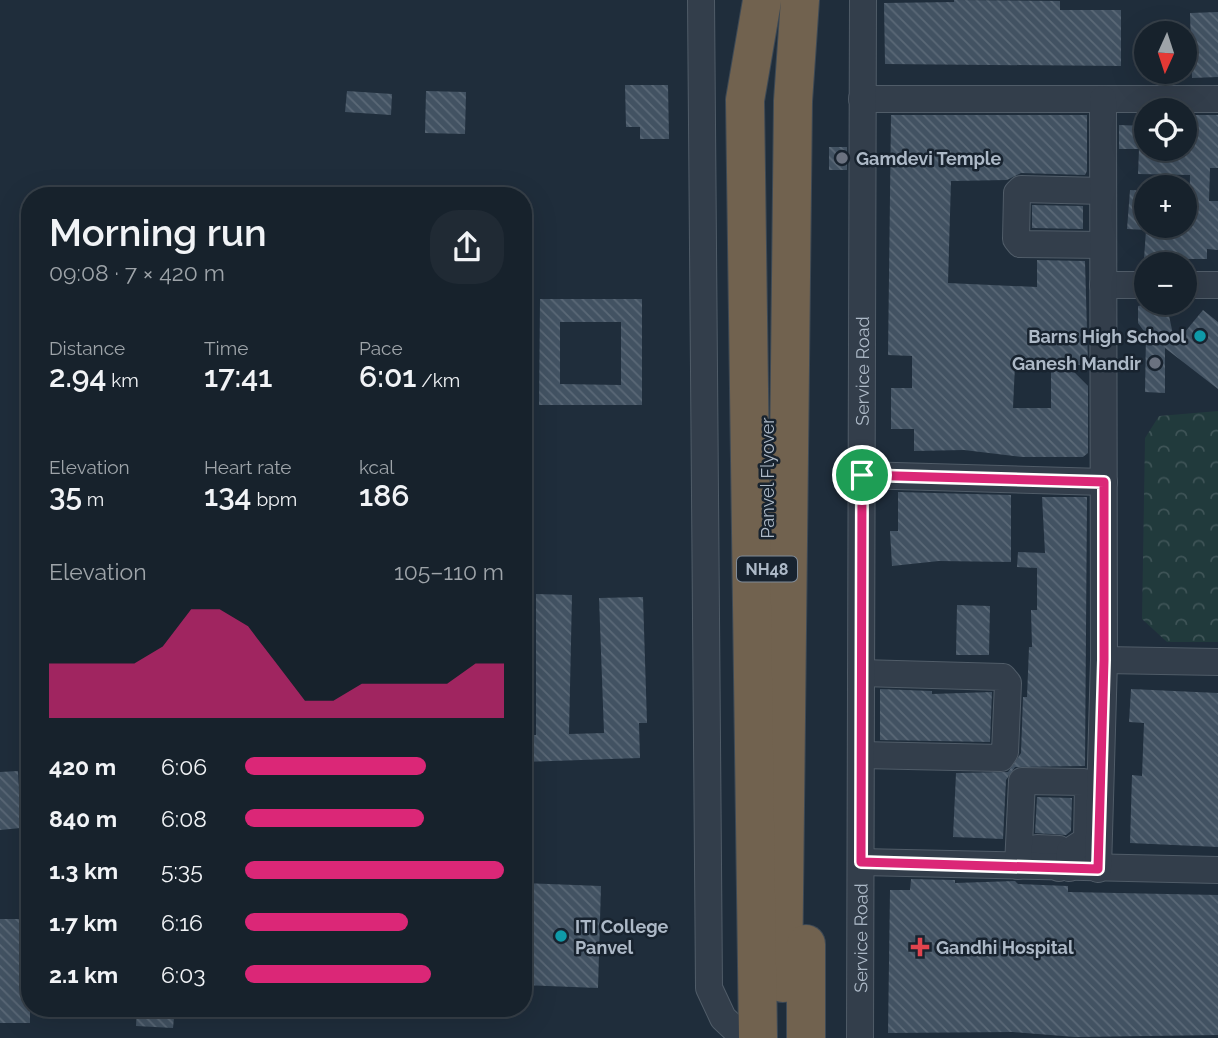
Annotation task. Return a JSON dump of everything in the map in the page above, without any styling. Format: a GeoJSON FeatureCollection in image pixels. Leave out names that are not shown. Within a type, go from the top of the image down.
{"type":"FeatureCollection","features":[{"type":"Feature","properties":{"kind":"highway","name":"Panvel Flyover"},"geometry":{"type":"LineString","coordinates":[[762,1],[780,101],[782,1038]]}},
{"type":"Feature","properties":{"kind":"highway"},"geometry":{"type":"LineString","coordinates":[[758,1038],[745,100],[762,1]]}},
{"type":"Feature","properties":{"kind":"highway","name":"Panvel Flyover"},"geometry":{"type":"LineString","coordinates":[[766,1038],[780,101],[800,1]]}},
{"type":"Feature","properties":{"kind":"highway"},"geometry":{"type":"LineString","coordinates":[[800,1],[814,101],[806,1038]]}},
{"type":"Feature","properties":{"kind":"street"},"geometry":{"type":"LineString","coordinates":[[701,0],[709,988],[723,1018],[744,1038]]}},
{"type":"Feature","properties":{"kind":"street","name":"Service Road"},"geometry":{"type":"LineString","coordinates":[[860,1038],[863,0]]}},
{"type":"Feature","properties":{"kind":"street"},"geometry":{"type":"LineString","coordinates":[[862,99],[1218,99]]}},
{"type":"Feature","properties":{"kind":"street"},"geometry":{"type":"LineString","coordinates":[[1064,868],[1070,851],[1087,840],[1094,790],[1104,660],[1103,285],[1095,245],[1103,199],[1103,99]]}},
{"type":"Feature","properties":{"kind":"street"},"geometry":{"type":"LineString","coordinates":[[1095,245],[1020,244],[1016,239],[1017,194],[1021,190],[1103,199]]}},
{"type":"Feature","properties":{"kind":"street"},"geometry":{"type":"LineString","coordinates":[[1103,285],[1134,285]]}},
{"type":"Feature","properties":{"kind":"street"},"geometry":{"type":"LineString","coordinates":[[1197,285],[1218,285]]}},
{"type":"Feature","properties":{"kind":"street"},"geometry":{"type":"LineString","coordinates":[[862,475],[1104,482]]}},
{"type":"Feature","properties":{"kind":"street"},"geometry":{"type":"LineString","coordinates":[[1104,660],[1218,662]]}},
{"type":"Feature","properties":{"kind":"street"},"geometry":{"type":"LineString","coordinates":[[861,673],[1003,677],[1008,683],[1005,752],[1001,758],[861,755]]}},
{"type":"Feature","properties":{"kind":"street"},"geometry":{"type":"LineString","coordinates":[[1018,866],[1022,780],[1084,782],[1094,790],[1098,869]]}},
{"type":"Feature","properties":{"kind":"street"},"geometry":{"type":"LineString","coordinates":[[1037,848],[1059,849],[1064,868]]}},
{"type":"Feature","properties":{"kind":"street"},"geometry":{"type":"LineString","coordinates":[[861,862],[1218,870]]}},
{"type":"Feature","properties":{"kind":"green space"},"geometry":{"type":"Polygon","coordinates":[[[1218,411],[1218,642],[1167,642],[1142,619],[1145,438],[1159,416],[1218,411]]]}},
{"type":"Feature","properties":{"kind":"building"},"geometry":{"type":"Polygon","coordinates":[[[954,0],[1060,1],[1060,10],[1121,10],[1121,66],[885,64],[884,3],[954,0]]]}},
{"type":"Feature","properties":{"kind":"building"},"geometry":{"type":"Polygon","coordinates":[[[1218,12],[1218,77],[1197,78],[1197,21],[1190,21],[1190,13],[1218,12]]]}},
{"type":"Feature","properties":{"kind":"building"},"geometry":{"type":"Polygon","coordinates":[[[625,85],[668,85],[669,139],[640,139],[640,127],[626,127],[625,85]]]}},
{"type":"Feature","properties":{"kind":"building"},"geometry":{"type":"Polygon","coordinates":[[[347,91],[392,94],[391,115],[345,112],[347,91]]]}},
{"type":"Feature","properties":{"kind":"building"},"geometry":{"type":"Polygon","coordinates":[[[426,91],[466,92],[465,134],[425,133],[426,91]]]}},
{"type":"Feature","properties":{"kind":"building"},"geometry":{"type":"Polygon","coordinates":[[[891,115],[1087,115],[1085,175],[1021,173],[1007,180],[951,181],[948,283],[1037,287],[1037,260],[1085,261],[1088,365],[1067,365],[1088,386],[1088,453],[1083,457],[1022,457],[964,450],[914,451],[914,429],[891,429],[891,388],[912,388],[912,356],[888,355],[891,115]],[[1015,365],[1013,408],[1051,408],[1051,366],[1015,365]]]}},
{"type":"Feature","properties":{"kind":"building"},"geometry":{"type":"Polygon","coordinates":[[[1197,115],[1218,115],[1218,168],[1210,168],[1209,201],[1218,201],[1218,250],[1207,249],[1207,259],[1197,259],[1197,252],[1144,252],[1145,238],[1197,238],[1197,175],[1138,174],[1139,161],[1197,161],[1197,115]]]}},
{"type":"Feature","properties":{"kind":"building"},"geometry":{"type":"Polygon","coordinates":[[[1119,125],[1134,126],[1134,149],[1119,149],[1119,125]]]}},
{"type":"Feature","properties":{"kind":"building","name":"Gamdevi Temple"},"geometry":{"type":"Polygon","coordinates":[[[829,147],[847,147],[847,170],[829,170],[829,147]]]}},
{"type":"Feature","properties":{"kind":"building"},"geometry":{"type":"Polygon","coordinates":[[[1130,190],[1134,190],[1134,229],[1127,229],[1130,190]]]}},
{"type":"Feature","properties":{"kind":"building"},"geometry":{"type":"Polygon","coordinates":[[[1032,205],[1083,206],[1083,229],[1032,228],[1032,205]]]}},
{"type":"Feature","properties":{"kind":"building"},"geometry":{"type":"Polygon","coordinates":[[[540,299],[642,299],[642,405],[539,405],[540,299]],[[560,322],[560,384],[621,385],[621,322],[560,322]]]}},
{"type":"Feature","properties":{"kind":"building"},"geometry":{"type":"Polygon","coordinates":[[[1203,310],[1218,322],[1218,389],[1165,348],[1165,393],[1145,392],[1146,334],[1138,323],[1138,315],[1169,315],[1175,344],[1203,310]]]}},
{"type":"Feature","properties":{"kind":"building"},"geometry":{"type":"Polygon","coordinates":[[[898,492],[1011,495],[1011,562],[939,561],[892,566],[890,531],[898,531],[898,492]]]}},
{"type":"Feature","properties":{"kind":"building"},"geometry":{"type":"Polygon","coordinates":[[[1042,497],[1087,497],[1085,766],[1015,767],[1006,780],[1003,839],[953,837],[956,773],[1008,772],[1021,753],[1023,697],[1027,697],[1029,647],[1032,647],[1031,610],[1037,610],[1037,568],[1017,567],[1018,552],[1045,553],[1042,497]]]}},
{"type":"Feature","properties":{"kind":"building"},"geometry":{"type":"Polygon","coordinates":[[[536,594],[572,595],[569,734],[604,733],[599,598],[643,597],[647,723],[639,723],[640,758],[532,762],[532,735],[536,735],[536,594]]]}},
{"type":"Feature","properties":{"kind":"building"},"geometry":{"type":"Polygon","coordinates":[[[957,605],[990,606],[989,655],[956,655],[957,605]]]}},
{"type":"Feature","properties":{"kind":"building"},"geometry":{"type":"Polygon","coordinates":[[[880,689],[932,691],[932,694],[992,692],[990,742],[880,740],[880,689]]]}},
{"type":"Feature","properties":{"kind":"building"},"geometry":{"type":"Polygon","coordinates":[[[1131,689],[1218,693],[1218,847],[1130,843],[1132,775],[1142,776],[1144,723],[1129,722],[1131,689]]]}},
{"type":"Feature","properties":{"kind":"building"},"geometry":{"type":"Polygon","coordinates":[[[18,771],[21,828],[0,830],[0,772],[18,771]]]}},
{"type":"Feature","properties":{"kind":"building"},"geometry":{"type":"Polygon","coordinates":[[[1037,797],[1072,798],[1071,831],[1066,835],[1035,833],[1037,797]]]}},
{"type":"Feature","properties":{"kind":"building"},"geometry":{"type":"Polygon","coordinates":[[[911,879],[955,880],[955,883],[1015,881],[1018,884],[1068,886],[1068,892],[1218,895],[1218,1035],[1075,1037],[1013,1032],[888,1033],[890,890],[910,890],[911,879]]]}},
{"type":"Feature","properties":{"kind":"building","name":"ITI College Panvel"},"geometry":{"type":"Polygon","coordinates":[[[532,883],[601,886],[598,988],[532,985],[532,883]]]}},
{"type":"Feature","properties":{"kind":"building"},"geometry":{"type":"Polygon","coordinates":[[[0,919],[21,919],[21,1017],[30,1017],[30,1023],[0,1023],[0,919]]]}},
{"type":"Feature","properties":{"kind":"building"},"geometry":{"type":"Polygon","coordinates":[[[136,1017],[174,1017],[173,1028],[136,1026],[136,1017]]]}},
{"type":"Feature","properties":{"kind":"place","name":"Gamdevi Temple"},"geometry":{"type":"Point","coordinates":[842,158]}},
{"type":"Feature","properties":{"kind":"place","name":"Barns High School"},"geometry":{"type":"Point","coordinates":[1200,336]}},
{"type":"Feature","properties":{"kind":"place","name":"Ganesh Mandir"},"geometry":{"type":"Point","coordinates":[1155,363]}},
{"type":"Feature","properties":{"kind":"place","name":"ITI College Panvel"},"geometry":{"type":"Point","coordinates":[561,936]}},
{"type":"Feature","properties":{"kind":"place","name":"Gandhi Hospital"},"geometry":{"type":"Point","coordinates":[920,947]}},
{"type":"Feature","properties":{"kind":"route"},"geometry":{"type":"LineString","coordinates":[[862,475],[1104,482],[1104,660],[1098,869],[861,862],[862,475]]}}]}
